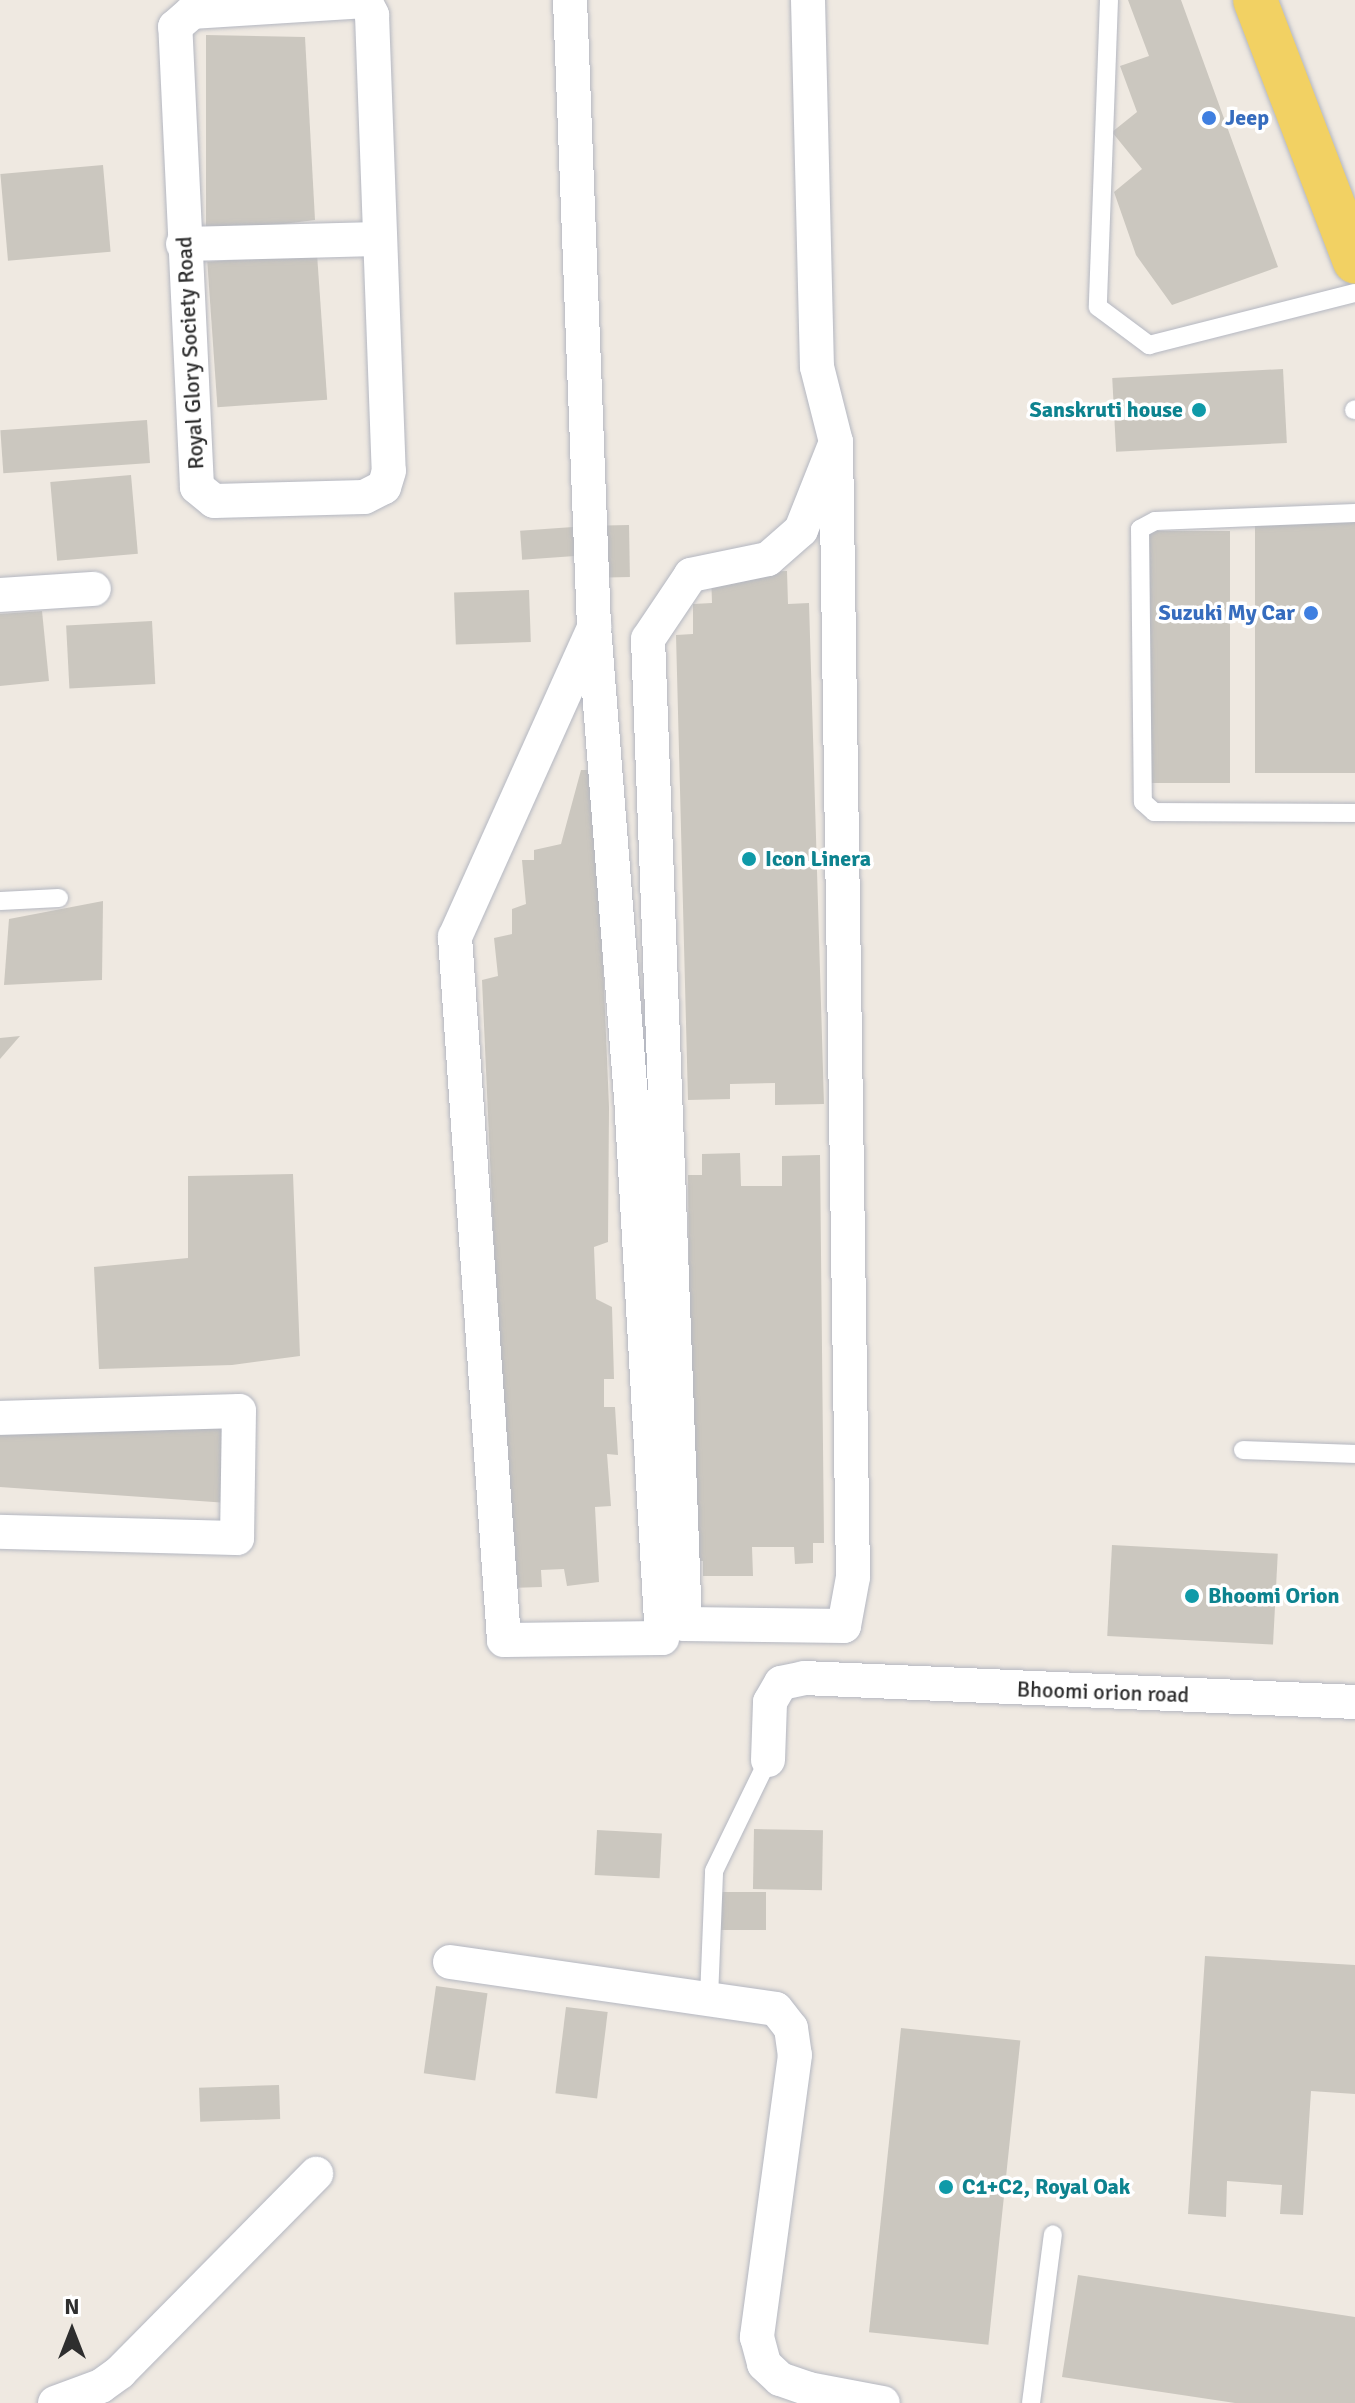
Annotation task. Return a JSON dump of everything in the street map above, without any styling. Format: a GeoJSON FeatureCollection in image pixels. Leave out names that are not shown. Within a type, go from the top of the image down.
{"type":"FeatureCollection","features":[{"type":"Feature","properties":{"kind":"main road"},"geometry":{"type":"LineString","coordinates":[[1255,0],[1355,262]]}},
{"type":"Feature","properties":{"kind":"street"},"geometry":{"type":"LineString","coordinates":[[570,0],[594,627],[632,1115],[662,1638],[504,1640],[455,937],[594,627]]}},
{"type":"Feature","properties":{"kind":"street"},"geometry":{"type":"LineString","coordinates":[[808,0],[817,367],[836,442],[853,1577],[844,1626],[685,1624],[648,639],[691,575],[768,559],[801,530],[836,442]]}},
{"type":"Feature","properties":{"kind":"street","name":"Royal Glory Society Road"},"geometry":{"type":"LineString","coordinates":[[365,1],[372,15],[380,239],[389,471],[384,487],[364,497],[229,503],[204,497],[197,487],[175,27],[192,12],[365,1]]}},
{"type":"Feature","properties":{"kind":"street"},"geometry":{"type":"LineString","coordinates":[[183,244],[380,239]]}},
{"type":"Feature","properties":{"kind":"street"},"geometry":{"type":"LineString","coordinates":[[0,595],[94,589]]}},
{"type":"Feature","properties":{"kind":"street"},"geometry":{"type":"LineString","coordinates":[[0,1418],[239,1411],[237,1538],[0,1532]]}},
{"type":"Feature","properties":{"kind":"street","name":"Bhoomi orion road"},"geometry":{"type":"LineString","coordinates":[[768,1760],[770,1702],[781,1683],[804,1678],[850,1683],[1355,1702]]}},
{"type":"Feature","properties":{"kind":"street"},"geometry":{"type":"LineString","coordinates":[[450,1962],[776,2009],[791,2028],[795,2055],[757,2337],[764,2364],[780,2379],[809,2389],[883,2403]]}},
{"type":"Feature","properties":{"kind":"street"},"geometry":{"type":"LineString","coordinates":[[55,2403],[101,2386],[120,2372],[316,2174]]}},
{"type":"Feature","properties":{"kind":"lane"},"geometry":{"type":"LineString","coordinates":[[1109,0],[1098,307],[1149,345],[1355,293]]}},
{"type":"Feature","properties":{"kind":"lane"},"geometry":{"type":"LineString","coordinates":[[1355,513],[1155,521],[1140,529],[1143,802],[1154,812],[1355,813]]}},
{"type":"Feature","properties":{"kind":"lane"},"geometry":{"type":"LineString","coordinates":[[0,901],[59,898]]}},
{"type":"Feature","properties":{"kind":"lane"},"geometry":{"type":"LineString","coordinates":[[1243,1450],[1355,1454]]}},
{"type":"Feature","properties":{"kind":"lane"},"geometry":{"type":"LineString","coordinates":[[709,1998],[714,1871],[768,1760]]}},
{"type":"Feature","properties":{"kind":"lane"},"geometry":{"type":"LineString","coordinates":[[1031,2403],[1053,2234]]}},
{"type":"Feature","properties":{"kind":"building"},"geometry":{"type":"Polygon","coordinates":[[[1128,0],[1181,0],[1278,267],[1172,305],[1136,255],[1114,192],[1142,169],[1112,132],[1137,112],[1120,66],[1149,56],[1128,0]]]}},
{"type":"Feature","properties":{"kind":"building"},"geometry":{"type":"Polygon","coordinates":[[[206,35],[305,37],[315,220],[206,234],[206,35]]]}},
{"type":"Feature","properties":{"kind":"building"},"geometry":{"type":"Polygon","coordinates":[[[103,165],[111,252],[8,261],[0,174],[103,165]]]}},
{"type":"Feature","properties":{"kind":"building"},"geometry":{"type":"Polygon","coordinates":[[[317,254],[327,400],[217,407],[207,262],[317,254]]]}},
{"type":"Feature","properties":{"kind":"building","name":"Sanskruti house"},"geometry":{"type":"Polygon","coordinates":[[[1283,369],[1287,443],[1116,452],[1112,378],[1283,369]]]}},
{"type":"Feature","properties":{"kind":"building"},"geometry":{"type":"Polygon","coordinates":[[[147,420],[150,463],[3,473],[0,430],[147,420]]]}},
{"type":"Feature","properties":{"kind":"building"},"geometry":{"type":"Polygon","coordinates":[[[131,475],[138,554],[57,561],[50,482],[131,475]]]}},
{"type":"Feature","properties":{"kind":"building"},"geometry":{"type":"Polygon","coordinates":[[[1255,521],[1355,521],[1355,773],[1255,773],[1255,521]]]}},
{"type":"Feature","properties":{"kind":"building"},"geometry":{"type":"Polygon","coordinates":[[[606,525],[629,525],[630,577],[607,577],[606,525]]]}},
{"type":"Feature","properties":{"kind":"building"},"geometry":{"type":"Polygon","coordinates":[[[573,527],[575,556],[522,560],[520,531],[573,527]]]}},
{"type":"Feature","properties":{"kind":"building"},"geometry":{"type":"Polygon","coordinates":[[[1145,531],[1230,531],[1230,783],[1145,783],[1145,531]]]}},
{"type":"Feature","properties":{"kind":"building","name":"Icon Linera"},"geometry":{"type":"Polygon","coordinates":[[[787,571],[788,604],[809,603],[824,1104],[775,1105],[775,1083],[730,1084],[730,1099],[688,1100],[676,635],[693,634],[693,604],[712,603],[711,573],[787,571]]]}},
{"type":"Feature","properties":{"kind":"building"},"geometry":{"type":"Polygon","coordinates":[[[529,590],[531,642],[456,645],[454,593],[529,590]]]}},
{"type":"Feature","properties":{"kind":"building"},"geometry":{"type":"Polygon","coordinates":[[[42,611],[49,681],[0,686],[0,614],[42,611]]]}},
{"type":"Feature","properties":{"kind":"building"},"geometry":{"type":"Polygon","coordinates":[[[152,621],[155,684],[69,688],[66,626],[152,621]]]}},
{"type":"Feature","properties":{"kind":"building"},"geometry":{"type":"Polygon","coordinates":[[[581,770],[595,770],[609,1107],[608,1242],[594,1247],[596,1299],[612,1307],[614,1379],[604,1379],[604,1407],[615,1407],[618,1455],[607,1454],[611,1506],[595,1507],[599,1582],[567,1586],[564,1569],[541,1570],[542,1587],[509,1588],[482,980],[498,976],[494,938],[512,934],[512,909],[526,904],[522,860],[534,860],[534,850],[561,844],[581,770]]]}},
{"type":"Feature","properties":{"kind":"building"},"geometry":{"type":"Polygon","coordinates":[[[103,901],[102,980],[4,985],[9,919],[103,901]]]}},
{"type":"Feature","properties":{"kind":"building"},"geometry":{"type":"Polygon","coordinates":[[[20,1036],[0,1059],[0,1038],[20,1036]]]}},
{"type":"Feature","properties":{"kind":"building"},"geometry":{"type":"Polygon","coordinates":[[[740,1153],[741,1186],[782,1186],[782,1156],[820,1155],[824,1543],[813,1543],[813,1563],[795,1564],[794,1547],[752,1547],[753,1576],[703,1576],[703,1561],[691,1561],[688,1175],[702,1175],[702,1154],[740,1153]]]}},
{"type":"Feature","properties":{"kind":"building"},"geometry":{"type":"Polygon","coordinates":[[[293,1174],[300,1356],[232,1365],[99,1369],[94,1267],[188,1258],[188,1176],[293,1174]]]}},
{"type":"Feature","properties":{"kind":"building"},"geometry":{"type":"Polygon","coordinates":[[[1,1407],[230,1423],[224,1503],[0,1487],[1,1407]]]}},
{"type":"Feature","properties":{"kind":"building","name":"Bhoomi Orion"},"geometry":{"type":"Polygon","coordinates":[[[1112,1545],[1278,1554],[1273,1645],[1107,1636],[1112,1545]]]}},
{"type":"Feature","properties":{"kind":"building"},"geometry":{"type":"Polygon","coordinates":[[[754,1829],[823,1830],[822,1890],[753,1889],[754,1829]]]}},
{"type":"Feature","properties":{"kind":"building"},"geometry":{"type":"Polygon","coordinates":[[[597,1830],[662,1833],[660,1878],[595,1875],[597,1830]]]}},
{"type":"Feature","properties":{"kind":"building"},"geometry":{"type":"Polygon","coordinates":[[[720,1892],[766,1892],[766,1930],[720,1930],[720,1892]]]}},
{"type":"Feature","properties":{"kind":"building"},"geometry":{"type":"Polygon","coordinates":[[[1205,1956],[1355,1965],[1355,2094],[1311,2091],[1303,2215],[1280,2214],[1282,2185],[1227,2181],[1226,2217],[1188,2214],[1205,1956]]]}},
{"type":"Feature","properties":{"kind":"building"},"geometry":{"type":"Polygon","coordinates":[[[436,1986],[487,1993],[475,2080],[424,2073],[436,1986]]]}},
{"type":"Feature","properties":{"kind":"building"},"geometry":{"type":"Polygon","coordinates":[[[566,2007],[608,2012],[597,2098],[555,2093],[566,2007]]]}},
{"type":"Feature","properties":{"kind":"building","name":"C1+C2, Royal Oak"},"geometry":{"type":"Polygon","coordinates":[[[901,2028],[1020,2041],[988,2345],[869,2332],[901,2028]]]}},
{"type":"Feature","properties":{"kind":"building"},"geometry":{"type":"Polygon","coordinates":[[[279,2085],[280,2119],[200,2122],[199,2088],[279,2085]]]}},
{"type":"Feature","properties":{"kind":"building"},"geometry":{"type":"Polygon","coordinates":[[[1078,2275],[1355,2317],[1355,2403],[1235,2403],[1062,2377],[1078,2275]]]}},
{"type":"Feature","properties":{"kind":"place","name":"Jeep"},"geometry":{"type":"Point","coordinates":[1209,118]}},
{"type":"Feature","properties":{"kind":"place","name":"Sanskruti house"},"geometry":{"type":"Point","coordinates":[1199,410]}},
{"type":"Feature","properties":{"kind":"place","name":"Suzuki My Car"},"geometry":{"type":"Point","coordinates":[1311,613]}},
{"type":"Feature","properties":{"kind":"place","name":"Icon Linera"},"geometry":{"type":"Point","coordinates":[749,859]}},
{"type":"Feature","properties":{"kind":"place","name":"Bhoomi Orion"},"geometry":{"type":"Point","coordinates":[1192,1596]}},
{"type":"Feature","properties":{"kind":"place","name":"C1+C2, Royal Oak"},"geometry":{"type":"Point","coordinates":[946,2187]}}]}
